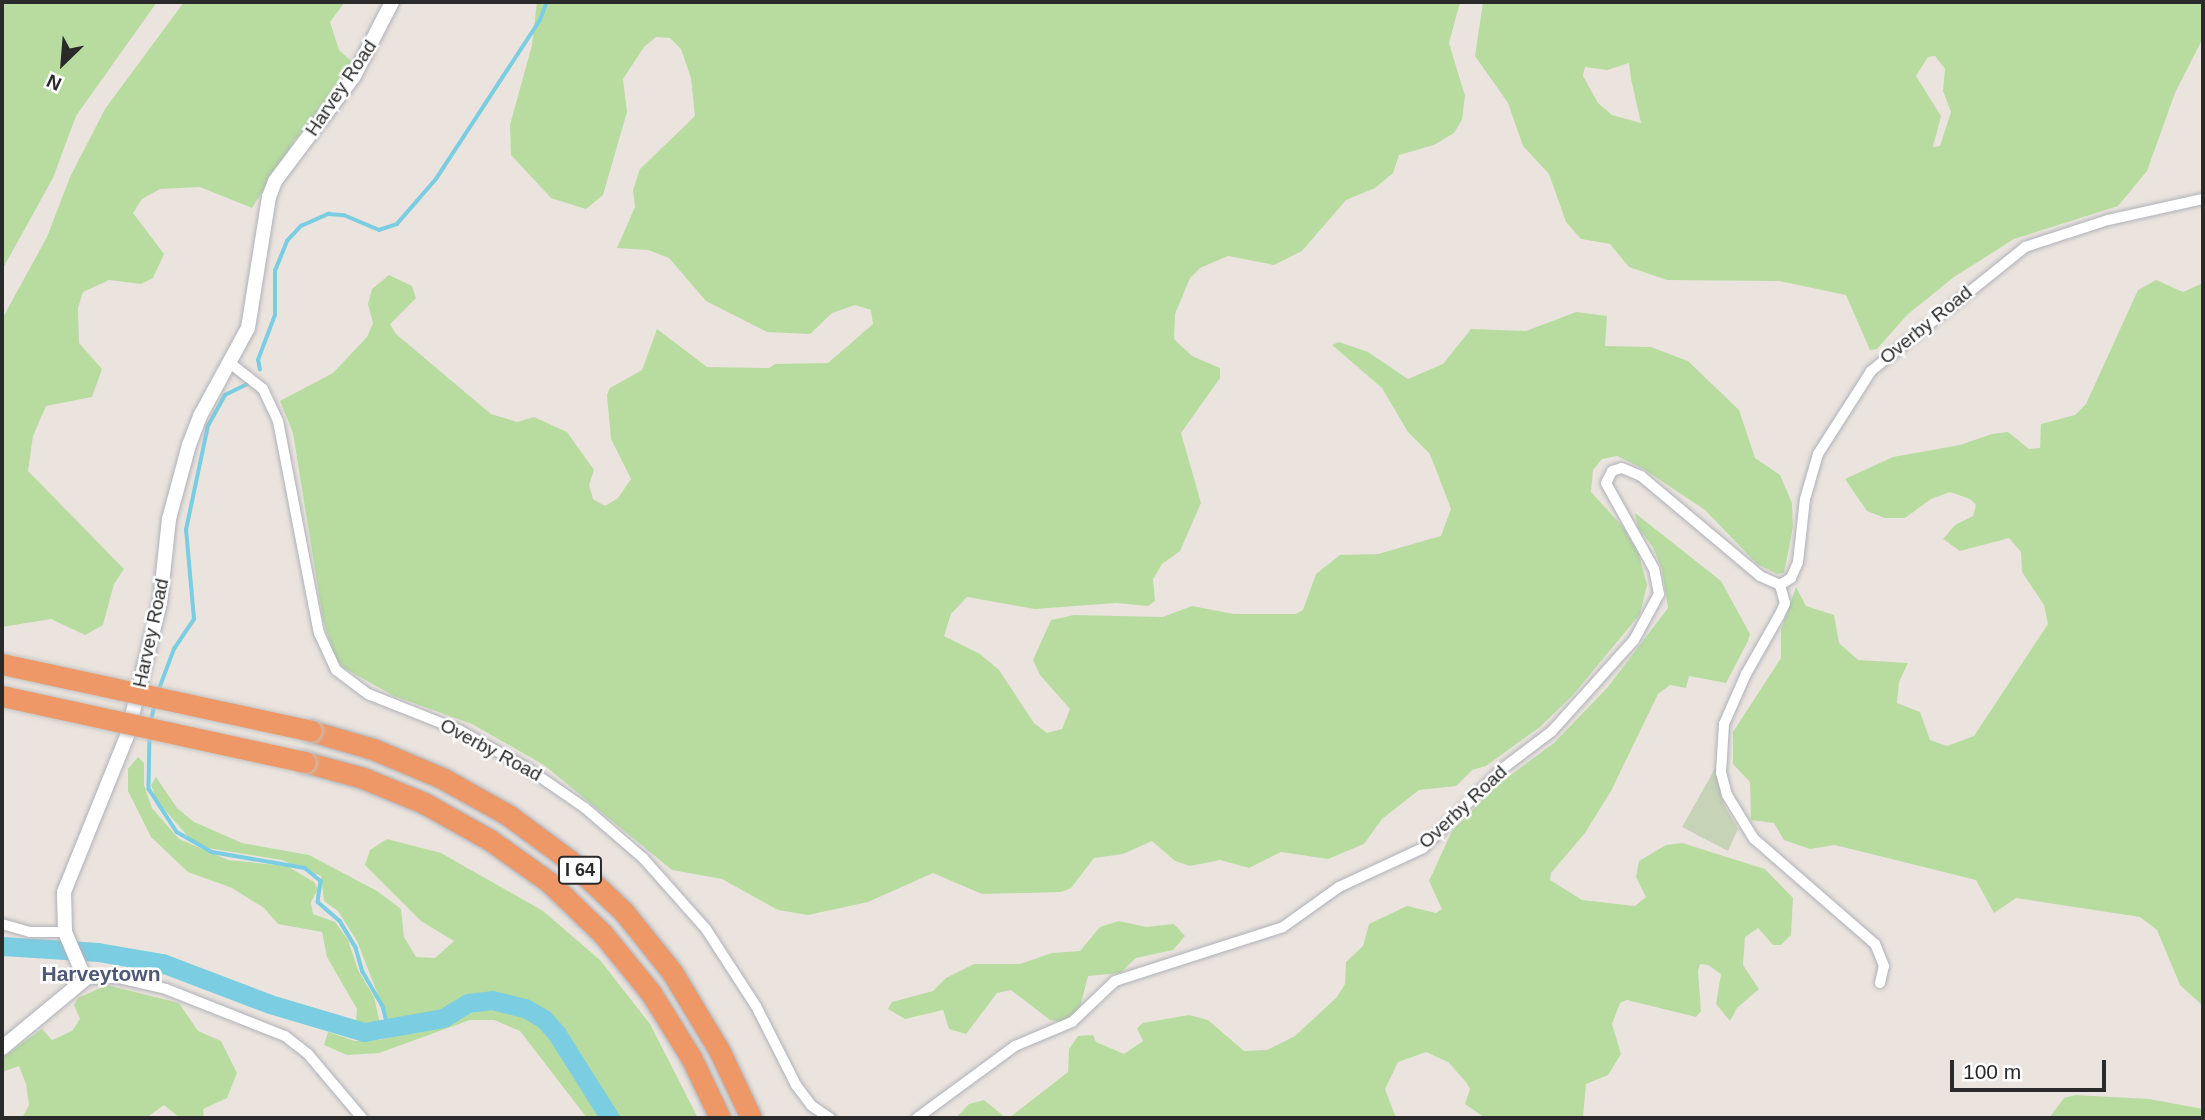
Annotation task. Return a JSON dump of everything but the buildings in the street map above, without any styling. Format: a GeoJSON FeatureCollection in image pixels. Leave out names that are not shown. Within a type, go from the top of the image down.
{"type":"FeatureCollection","features":[{"type":"Feature","properties":{"kind":"highway","name":"I 64"},"geometry":{"type":"LineString","coordinates":[[2,664],[312,731],[373,749],[442,778],[508,815],[569,859],[624,912],[671,972],[720,1052],[751,1118]]}},
{"type":"Feature","properties":{"kind":"highway","name":"I 64"},"geometry":{"type":"LineString","coordinates":[[2,696],[305,762],[363,778],[424,803],[490,840],[549,882],[603,934],[651,993],[692,1059],[720,1118]]}},
{"type":"Feature","properties":{"kind":"street","name":"Harvey Road"},"geometry":{"type":"LineString","coordinates":[[85,979],[66,936],[62,905],[70,871],[121,756],[160,603],[169,519],[188,445],[252,313],[272,188],[354,76],[392,2]]}},
{"type":"Feature","properties":{"kind":"street","name":"Overby Road"},"geometry":{"type":"LineString","coordinates":[[1780,585],[1791,578],[1798,562],[1805,499],[1824,442],[1871,371],[2025,247],[2098,223],[2203,199]]}},
{"type":"Feature","properties":{"kind":"street","name":"Overby Road"},"geometry":{"type":"LineString","coordinates":[[230,363],[263,389],[278,421],[319,634],[336,670],[368,694],[459,730],[506,755],[567,794],[634,850],[706,929],[756,1006],[796,1084],[812,1106],[830,1118]]}},
{"type":"Feature","properties":{"kind":"street","name":"Overby Road"},"geometry":{"type":"LineString","coordinates":[[917,1118],[1015,1046],[1073,1022],[1115,981],[1283,927],[1339,887],[1423,848],[1502,769],[1552,731],[1634,640],[1657,601],[1654,569],[1606,483],[1612,471],[1622,468],[1641,476],[1760,576],[1780,585]]}},
{"type":"Feature","properties":{"kind":"street","name":"Overby Road"},"geometry":{"type":"LineString","coordinates":[[1780,585],[1785,603],[1724,724],[1721,773],[1727,795],[1754,839],[1875,944],[1884,966],[1880,983]]}},
{"type":"Feature","properties":{"kind":"street"},"geometry":{"type":"LineString","coordinates":[[2,924],[30,932],[66,936]]}},
{"type":"Feature","properties":{"kind":"street"},"geometry":{"type":"LineString","coordinates":[[2,1048],[85,979],[118,978],[157,987],[275,1031],[308,1054],[362,1118]]}},
{"type":"Feature","properties":{"kind":"green space"},"geometry":{"type":"Polygon","coordinates":[[[2,2],[157,2],[76,116],[53,178],[2,270],[2,2]]]}},
{"type":"Feature","properties":{"kind":"green space"},"geometry":{"type":"Polygon","coordinates":[[[184,2],[345,2],[330,22],[339,50],[351,61],[338,90],[294,141],[252,208],[200,187],[160,189],[142,199],[133,213],[164,254],[153,278],[141,284],[109,280],[83,292],[78,308],[79,343],[102,369],[92,397],[46,406],[33,436],[28,471],[124,569],[114,584],[103,625],[85,635],[51,619],[2,627],[2,319],[47,237],[70,177],[105,109],[184,2]]]}},
{"type":"Feature","properties":{"kind":"green space"},"geometry":{"type":"Polygon","coordinates":[[[537,2],[1460,2],[1449,43],[1465,96],[1462,120],[1454,133],[1434,145],[1399,155],[1393,173],[1375,188],[1346,200],[1302,251],[1274,265],[1228,256],[1200,268],[1190,278],[1175,314],[1174,339],[1192,356],[1220,368],[1220,378],[1181,433],[1201,503],[1180,551],[1162,564],[1153,579],[1155,601],[1148,606],[1116,603],[1035,609],[967,597],[951,614],[944,636],[980,654],[999,670],[1034,723],[1047,733],[1062,729],[1070,709],[1040,675],[1033,660],[1051,620],[1074,615],[1163,617],[1192,606],[1234,614],[1296,614],[1303,610],[1316,574],[1340,555],[1378,554],[1441,536],[1451,509],[1430,454],[1408,432],[1382,388],[1332,345],[1339,342],[1368,352],[1408,379],[1443,364],[1471,329],[1526,331],[1576,312],[1607,316],[1605,346],[1651,347],[1688,361],[1739,410],[1755,458],[1780,475],[1792,503],[1793,527],[1784,573],[1777,574],[1757,564],[1705,510],[1642,468],[1617,456],[1602,459],[1593,470],[1591,492],[1624,528],[1639,555],[1647,585],[1640,614],[1573,695],[1540,727],[1486,766],[1472,770],[1456,786],[1419,790],[1382,819],[1364,844],[1328,859],[1281,852],[1249,868],[1220,860],[1190,866],[1175,861],[1152,841],[1123,854],[1094,858],[1071,888],[1061,892],[982,894],[933,873],[868,902],[808,915],[778,910],[722,879],[672,870],[544,765],[472,724],[394,696],[344,668],[334,656],[323,619],[293,433],[280,401],[333,373],[367,337],[373,323],[368,304],[372,289],[389,275],[412,286],[416,298],[390,324],[396,334],[491,414],[517,422],[534,417],[567,432],[594,470],[589,485],[593,499],[605,506],[618,498],[631,479],[611,439],[607,395],[610,388],[642,370],[657,329],[707,367],[769,368],[775,364],[828,363],[873,324],[871,310],[855,305],[832,313],[810,334],[767,332],[706,301],[669,258],[648,250],[617,248],[635,207],[633,190],[640,169],[695,116],[691,78],[681,49],[670,38],[656,37],[644,47],[623,79],[627,112],[603,195],[586,209],[551,198],[511,155],[510,125],[532,45],[537,2]]]}},
{"type":"Feature","properties":{"kind":"green space"},"geometry":{"type":"Polygon","coordinates":[[[1483,2],[2203,2],[2203,38],[2175,93],[2147,171],[2118,206],[2014,239],[1954,277],[1907,315],[1877,349],[1870,350],[1846,295],[1779,281],[1667,280],[1629,267],[1610,244],[1581,239],[1566,222],[1549,174],[1523,146],[1508,103],[1475,56],[1483,2]],[[1935,56],[1928,57],[1916,76],[1941,116],[1933,147],[1940,146],[1951,112],[1943,91],[1945,69],[1935,56]],[[1629,63],[1607,70],[1585,67],[1583,76],[1598,103],[1612,115],[1641,123],[1631,79],[1629,63]]]}},
{"type":"Feature","properties":{"kind":"green space"},"geometry":{"type":"Polygon","coordinates":[[[2156,280],[2183,292],[2203,283],[2203,1006],[2180,985],[2157,930],[2140,917],[2016,898],[1994,913],[1976,880],[1835,845],[1810,849],[1784,840],[1774,823],[1751,820],[1750,782],[1733,764],[1733,732],[1781,658],[1781,630],[1796,587],[1806,606],[1834,615],[1839,643],[1858,660],[1908,663],[1899,682],[1897,703],[1920,712],[1930,740],[1947,746],[1974,736],[2048,624],[2044,605],[2022,572],[2021,552],[2009,538],[1960,551],[1943,539],[1955,525],[1973,516],[1976,505],[1970,499],[1950,492],[1931,499],[1905,518],[1885,518],[1867,511],[1845,479],[1893,457],[1960,445],[1992,434],[2008,432],[2029,449],[2040,448],[2041,424],[2075,415],[2086,404],[2138,290],[2156,280]]]}},
{"type":"Feature","properties":{"kind":"green space"},"geometry":{"type":"Polygon","coordinates":[[[1635,513],[1721,581],[1750,634],[1726,683],[1689,676],[1686,688],[1670,685],[1658,694],[1611,791],[1585,833],[1551,873],[1550,880],[1582,900],[1635,906],[1646,897],[1636,877],[1639,861],[1666,845],[1682,843],[1765,869],[1793,898],[1791,935],[1781,945],[1773,945],[1758,928],[1745,937],[1743,965],[1759,989],[1737,1008],[1730,1021],[1716,1004],[1721,974],[1708,965],[1700,964],[1698,971],[1701,1011],[1696,1017],[1627,1000],[1620,1003],[1612,1024],[1621,1054],[1608,1075],[1586,1084],[1583,1118],[1485,1118],[1465,1104],[1470,1089],[1466,1082],[1448,1062],[1426,1052],[1398,1062],[1385,1089],[1396,1118],[1009,1118],[1068,1072],[1069,1049],[1078,1036],[1093,1035],[1096,1042],[1124,1054],[1143,1041],[1137,1028],[1143,1023],[1189,1015],[1208,1020],[1244,1051],[1267,1050],[1295,1036],[1337,997],[1345,984],[1346,962],[1363,946],[1369,924],[1407,906],[1436,913],[1442,909],[1429,881],[1452,831],[1497,785],[1554,743],[1607,688],[1668,608],[1662,570],[1653,547],[1638,528],[1635,513]]]}},
{"type":"Feature","properties":{"kind":"green space"},"geometry":{"type":"Polygon","coordinates":[[[138,757],[144,763],[144,785],[152,808],[179,839],[228,860],[287,866],[314,882],[318,889],[311,902],[313,914],[335,922],[348,940],[358,970],[374,997],[381,1027],[365,1029],[356,1022],[357,1009],[327,957],[322,932],[278,924],[264,908],[232,888],[188,872],[151,837],[128,791],[128,769],[138,757]]]}},
{"type":"Feature","properties":{"kind":"green space"},"geometry":{"type":"Polygon","coordinates":[[[1716,767],[1724,805],[1738,829],[1728,851],[1682,827],[1716,767]]]}},
{"type":"Feature","properties":{"kind":"green space"},"geometry":{"type":"Polygon","coordinates":[[[156,777],[177,808],[194,822],[242,843],[309,855],[377,891],[401,909],[404,937],[416,957],[435,958],[454,941],[421,921],[365,865],[370,850],[387,839],[441,853],[543,911],[600,960],[650,1024],[698,1118],[614,1118],[562,1032],[526,1004],[482,996],[452,1005],[417,1025],[389,1023],[357,941],[338,911],[324,901],[321,876],[282,860],[207,848],[192,841],[157,801],[151,785],[156,777]]]}},
{"type":"Feature","properties":{"kind":"green space"},"geometry":{"type":"Polygon","coordinates":[[[1119,921],[1146,927],[1174,924],[1185,936],[1173,950],[1136,958],[1120,973],[1088,976],[1079,1011],[1065,1022],[1050,1020],[1011,990],[997,993],[966,1034],[949,1029],[943,1010],[905,1019],[888,1009],[892,1002],[933,991],[946,978],[974,964],[1020,964],[1052,953],[1080,951],[1100,927],[1119,921]]]}},
{"type":"Feature","properties":{"kind":"green space"},"geometry":{"type":"Polygon","coordinates":[[[107,985],[179,1003],[198,1031],[221,1041],[237,1073],[227,1098],[203,1109],[204,1118],[180,1118],[164,1105],[146,1118],[22,1118],[29,1105],[26,1084],[19,1066],[2,1072],[2,1058],[42,1029],[52,1040],[72,1031],[80,1019],[74,1005],[78,998],[107,985]]]}},
{"type":"Feature","properties":{"kind":"green space"},"geometry":{"type":"Polygon","coordinates":[[[495,1007],[545,1025],[601,1118],[587,1118],[520,1031],[494,1020],[470,1020],[379,1053],[347,1055],[324,1045],[328,1032],[355,1041],[379,1040],[441,1026],[454,1018],[495,1007]]]}},
{"type":"Feature","properties":{"kind":"green space"},"geometry":{"type":"Polygon","coordinates":[[[2075,1095],[2149,1099],[2203,1109],[2203,1118],[2049,1118],[2064,1098],[2075,1095]]]}},
{"type":"Feature","properties":{"kind":"green space"},"geometry":{"type":"Polygon","coordinates":[[[984,1100],[1006,1118],[956,1118],[969,1104],[984,1100]]]}},
{"type":"Feature","properties":{"kind":"waterway"},"geometry":{"type":"LineString","coordinates":[[260,370],[258,360],[275,315],[275,271],[287,241],[301,226],[328,214],[344,215],[379,230],[397,224],[436,179],[540,20],[547,2]]}},
{"type":"Feature","properties":{"kind":"waterway"},"geometry":{"type":"LineString","coordinates":[[159,689],[174,649],[194,619],[186,530],[208,426],[225,395],[248,384]]}},
{"type":"Feature","properties":{"kind":"waterway"},"geometry":{"type":"LineString","coordinates":[[151,720],[155,704]]}},
{"type":"Feature","properties":{"kind":"waterway"},"geometry":{"type":"LineString","coordinates":[[150,735],[149,789],[177,832],[212,852],[305,868],[321,881],[318,902],[340,921],[356,948],[363,972],[383,1006],[389,1030]]}},
{"type":"Feature","properties":{"kind":"waterway"},"geometry":{"type":"LineString","coordinates":[[2,946],[98,952],[162,963],[270,1004],[364,1032],[443,1018],[468,1003],[492,1000],[525,1008],[544,1019],[557,1034],[610,1118]]}},
{"type":"Feature","properties":{"kind":"district","name":"Harveytown"},"geometry":{"type":"Point","coordinates":[101,974]}}]}
